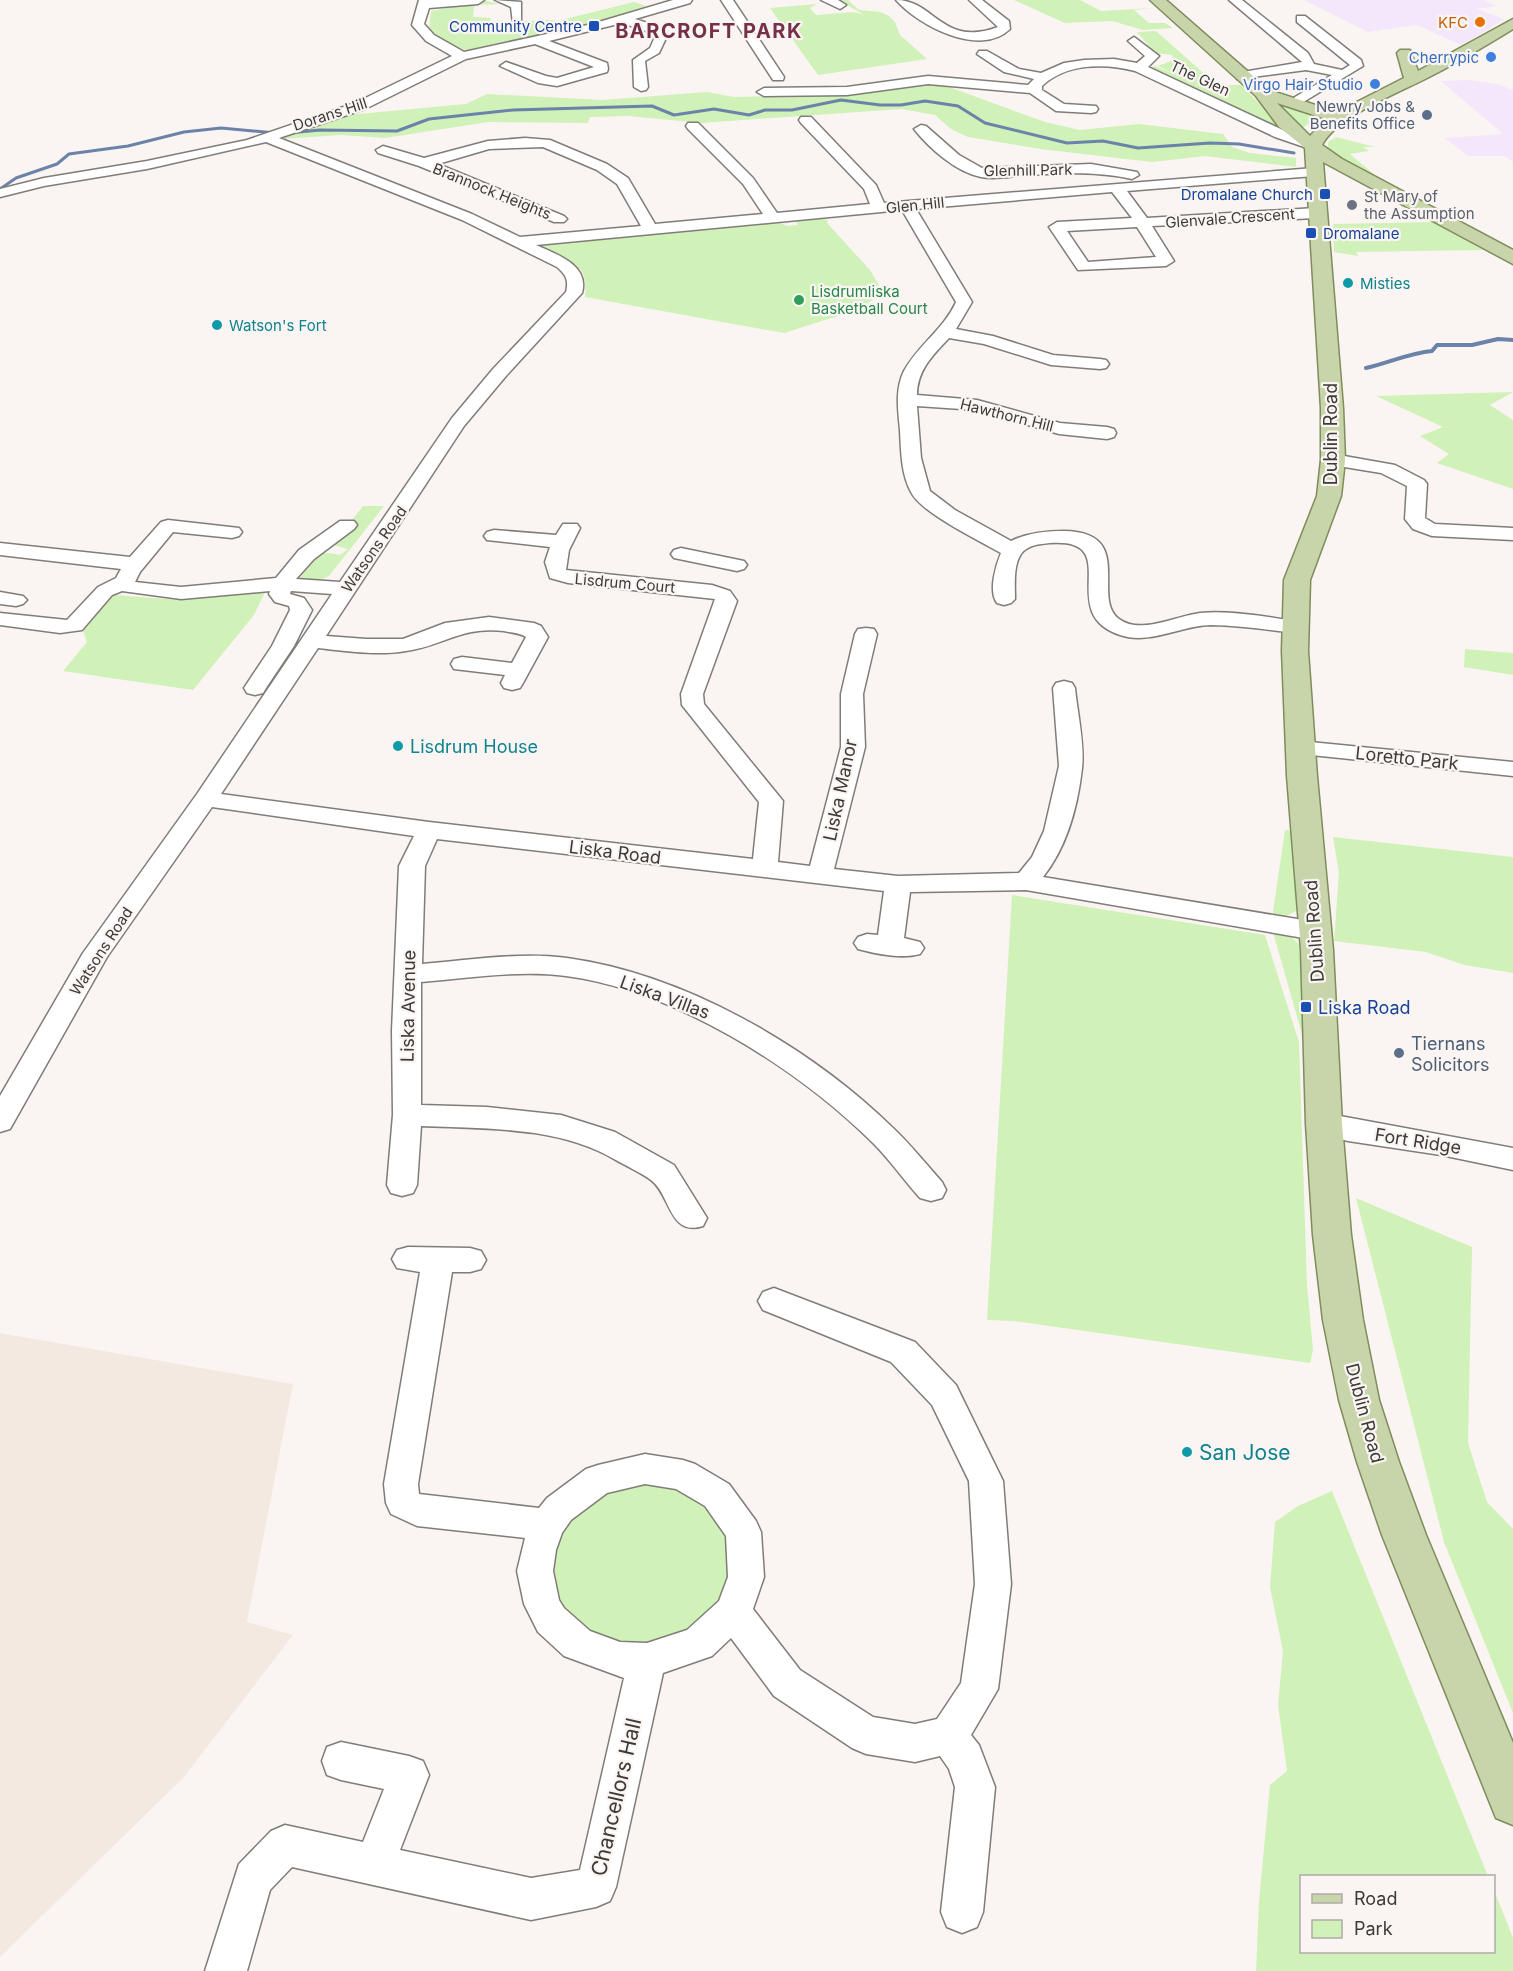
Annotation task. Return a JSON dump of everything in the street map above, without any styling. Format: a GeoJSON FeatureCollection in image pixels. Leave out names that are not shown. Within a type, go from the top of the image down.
{"type":"FeatureCollection","features":[{"type":"Feature","properties":{"kind":"main road"},"geometry":{"type":"LineString","coordinates":[[1157,0],[1263,93],[1338,118]]}},
{"type":"Feature","properties":{"kind":"main road"},"geometry":{"type":"LineString","coordinates":[[1312,146],[1316,138],[1338,118],[1509,27]]}},
{"type":"Feature","properties":{"kind":"main road"},"geometry":{"type":"LineString","coordinates":[[1413,80],[1407,54],[1456,55]]}},
{"type":"Feature","properties":{"kind":"main road"},"geometry":{"type":"LineString","coordinates":[[1263,93],[1268,105],[1312,146],[1358,176],[1513,258]]}},
{"type":"Feature","properties":{"kind":"main road","name":"Dublin Road"},"geometry":{"type":"LineString","coordinates":[[1312,146],[1332,408],[1333,460],[1329,496],[1297,580],[1296,627],[1300,748],[1316,931],[1324,1124],[1332,1235],[1343,1320],[1359,1400],[1404,1535],[1513,1801]]}},
{"type":"Feature","properties":{"kind":"street"},"geometry":{"type":"LineString","coordinates":[[462,56],[422,31],[418,25],[424,3],[478,0]]}},
{"type":"Feature","properties":{"kind":"street"},"geometry":{"type":"LineString","coordinates":[[501,0],[517,5],[517,20]]}},
{"type":"Feature","properties":{"kind":"street"},"geometry":{"type":"LineString","coordinates":[[637,0],[662,7]]}},
{"type":"Feature","properties":{"kind":"street","name":"Dorans Hill"},"geometry":{"type":"LineString","coordinates":[[0,193],[52,180],[195,155],[273,134],[360,106],[462,56],[584,30],[686,0]]}},
{"type":"Feature","properties":{"kind":"street"},"geometry":{"type":"LineString","coordinates":[[727,0],[778,77]]}},
{"type":"Feature","properties":{"kind":"street"},"geometry":{"type":"LineString","coordinates":[[827,0],[840,5]]}},
{"type":"Feature","properties":{"kind":"street"},"geometry":{"type":"LineString","coordinates":[[902,0],[946,32],[976,35],[1004,29],[1005,24],[1000,19],[975,0]]}},
{"type":"Feature","properties":{"kind":"street"},"geometry":{"type":"LineString","coordinates":[[1235,0],[1304,56],[1308,62],[1306,66]]}},
{"type":"Feature","properties":{"kind":"street"},"geometry":{"type":"LineString","coordinates":[[623,19],[650,28],[660,39],[654,50],[639,60],[641,87]]}},
{"type":"Feature","properties":{"kind":"street"},"geometry":{"type":"LineString","coordinates":[[1300,20],[1357,66],[1300,100]]}},
{"type":"Feature","properties":{"kind":"street"},"geometry":{"type":"LineString","coordinates":[[506,66],[543,80],[557,82],[602,69],[602,66],[534,39]]}},
{"type":"Feature","properties":{"kind":"street","name":"The Glen"},"geometry":{"type":"LineString","coordinates":[[1134,41],[1153,56],[1140,68]]}},
{"type":"Feature","properties":{"kind":"street","name":"The Glen"},"geometry":{"type":"LineString","coordinates":[[982,54],[1002,68],[1014,73],[1042,76],[1051,71],[1083,64],[1121,63],[1140,68],[1280,134],[1312,146]]}},
{"type":"Feature","properties":{"kind":"street"},"geometry":{"type":"LineString","coordinates":[[1068,55],[1083,64]]}},
{"type":"Feature","properties":{"kind":"street"},"geometry":{"type":"LineString","coordinates":[[1242,76],[1306,66],[1344,74]]}},
{"type":"Feature","properties":{"kind":"street"},"geometry":{"type":"LineString","coordinates":[[915,70],[928,80]]}},
{"type":"Feature","properties":{"kind":"street"},"geometry":{"type":"LineString","coordinates":[[1036,90],[1035,85],[1042,76]]}},
{"type":"Feature","properties":{"kind":"street"},"geometry":{"type":"LineString","coordinates":[[764,92],[847,91],[928,80],[1036,90],[1061,108],[1095,112],[1079,93]]}},
{"type":"Feature","properties":{"kind":"street"},"geometry":{"type":"LineString","coordinates":[[806,120],[871,188],[879,209]]}},
{"type":"Feature","properties":{"kind":"street"},"geometry":{"type":"LineString","coordinates":[[693,126],[748,181],[774,219]]}},
{"type":"Feature","properties":{"kind":"street","name":"Glenhill Park"},"geometry":{"type":"LineString","coordinates":[[921,129],[967,167],[978,172],[992,174],[1075,169],[1110,170],[1131,174],[1146,185]]}},
{"type":"Feature","properties":{"kind":"street","name":"Watsons Road"},"geometry":{"type":"LineString","coordinates":[[0,1121],[96,953],[206,799],[375,549],[458,421],[523,346],[574,293],[577,285],[573,274],[568,269],[467,217],[273,134]]}},
{"type":"Feature","properties":{"kind":"street","name":"Brannock Heights"},"geometry":{"type":"LineString","coordinates":[[424,164],[488,145],[525,141],[545,143],[592,162],[623,181],[650,229]]}},
{"type":"Feature","properties":{"kind":"street","name":"Brannock Heights"},"geometry":{"type":"LineString","coordinates":[[383,150],[424,164],[559,219]]}},
{"type":"Feature","properties":{"kind":"street","name":"Glen Hill"},"geometry":{"type":"LineString","coordinates":[[517,242],[1116,187],[1314,172]]}},
{"type":"Feature","properties":{"kind":"street","name":"Glenvale Crescent"},"geometry":{"type":"LineString","coordinates":[[1116,187],[1143,224],[1166,261],[1157,264],[1084,267],[1057,227],[1060,225],[1143,224],[1317,213]]}},
{"type":"Feature","properties":{"kind":"street"},"geometry":{"type":"LineString","coordinates":[[907,206],[964,302],[961,311],[916,365],[908,383],[914,478],[922,495],[1011,550]]}},
{"type":"Feature","properties":{"kind":"street"},"geometry":{"type":"LineString","coordinates":[[945,332],[987,340],[1051,360],[1100,364]]}},
{"type":"Feature","properties":{"kind":"street","name":"Hawthorn Hill"},"geometry":{"type":"LineString","coordinates":[[908,400],[977,405],[1059,428],[1107,433]]}},
{"type":"Feature","properties":{"kind":"street"},"geometry":{"type":"LineString","coordinates":[[1333,460],[1373,465],[1410,478],[1417,484],[1415,519],[1420,525],[1432,530],[1513,534]]}},
{"type":"Feature","properties":{"kind":"street"},"geometry":{"type":"LineString","coordinates":[[0,619],[60,627],[74,625],[105,591],[130,573],[172,521],[232,532]]}},
{"type":"Feature","properties":{"kind":"street"},"geometry":{"type":"LineString","coordinates":[[255,688],[283,646],[301,610],[297,602],[282,598],[279,594],[282,584],[311,550],[347,525]]}},
{"type":"Feature","properties":{"kind":"street","name":"Lisdrum Court"},"geometry":{"type":"LineString","coordinates":[[494,536],[567,535],[557,553],[555,569],[557,574],[568,577],[712,591],[723,595],[726,601],[692,694],[693,705],[771,801],[765,869]]}},
{"type":"Feature","properties":{"kind":"street"},"geometry":{"type":"LineString","coordinates":[[1004,599],[1005,566],[1011,550],[1020,543],[1041,537],[1072,537],[1087,542],[1096,555],[1099,612],[1109,624],[1128,631],[1144,631],[1174,623],[1208,619],[1296,627]]}},
{"type":"Feature","properties":{"kind":"street"},"geometry":{"type":"LineString","coordinates":[[0,549],[130,573]]}},
{"type":"Feature","properties":{"kind":"street","name":"Lisdrum Court"},"geometry":{"type":"LineString","coordinates":[[681,554],[737,565]]}},
{"type":"Feature","properties":{"kind":"street","name":"Lisdrum Court"},"geometry":{"type":"LineString","coordinates":[[691,589],[705,559]]}},
{"type":"Feature","properties":{"kind":"street"},"geometry":{"type":"LineString","coordinates":[[130,573],[127,586],[181,593],[282,584],[346,589]]}},
{"type":"Feature","properties":{"kind":"street"},"geometry":{"type":"LineString","coordinates":[[312,641],[366,646],[405,645],[467,625],[501,623],[526,628],[537,637],[515,677],[462,664]]}},
{"type":"Feature","properties":{"kind":"street","name":"Liska Manor"},"geometry":{"type":"LineString","coordinates":[[820,875],[853,747],[852,694],[866,634]]}},
{"type":"Feature","properties":{"kind":"street"},"geometry":{"type":"LineString","coordinates":[[1026,882],[1044,859],[1056,831],[1071,766],[1064,688]]}},
{"type":"Feature","properties":{"kind":"street","name":"Loretto Park"},"geometry":{"type":"LineString","coordinates":[[1300,748],[1513,769]]}},
{"type":"Feature","properties":{"kind":"street","name":"Liska Road"},"geometry":{"type":"LineString","coordinates":[[206,799],[429,830],[898,884],[917,885],[1000,879],[1026,882],[1316,931]]}},
{"type":"Feature","properties":{"kind":"street","name":"Liska Avenue"},"geometry":{"type":"LineString","coordinates":[[402,1185],[407,1115],[408,974],[412,866],[429,830]]}},
{"type":"Feature","properties":{"kind":"street"},"geometry":{"type":"LineString","coordinates":[[889,946],[898,884]]}},
{"type":"Feature","properties":{"kind":"street","name":"Liska Villas"},"geometry":{"type":"LineString","coordinates":[[408,974],[535,965],[568,968],[626,980],[704,1008],[738,1028],[815,1081],[878,1131],[931,1190]]}},
{"type":"Feature","properties":{"kind":"street"},"geometry":{"type":"LineString","coordinates":[[407,1115],[487,1118],[561,1126],[605,1140],[663,1173],[692,1218]]}},
{"type":"Feature","properties":{"kind":"street","name":"Fort Ridge"},"geometry":{"type":"LineString","coordinates":[[1324,1124],[1359,1132],[1441,1143],[1513,1159]]}},
{"type":"Feature","properties":{"kind":"street"},"geometry":{"type":"LineString","coordinates":[[439,1260],[401,1484],[403,1503],[417,1510],[547,1525]]}},
{"type":"Feature","properties":{"kind":"street"},"geometry":{"type":"LineString","coordinates":[[733,1612],[787,1683],[867,1735],[915,1743],[949,1735],[980,1689],[993,1584],[986,1481],[944,1395],[903,1352],[774,1301]]}},
{"type":"Feature","properties":{"kind":"street"},"geometry":{"type":"LineString","coordinates":[[645,1469],[682,1475],[717,1495],[743,1532],[747,1577],[733,1612],[699,1644],[647,1661],[620,1660],[577,1644],[551,1620],[542,1604],[535,1571],[538,1550],[547,1525],[559,1509],[598,1480],[645,1469]]}},
{"type":"Feature","properties":{"kind":"street","name":"Chancellors Hall"},"geometry":{"type":"LineString","coordinates":[[226,1971],[253,1878],[285,1845],[531,1899],[596,1887],[647,1661]]}},
{"type":"Feature","properties":{"kind":"street"},"geometry":{"type":"LineString","coordinates":[[949,1735],[965,1759],[975,1788],[962,1912]]}},
{"type":"Feature","properties":{"kind":"street"},"geometry":{"type":"LineString","coordinates":[[341,1761],[409,1775],[374,1865]]}},
{"type":"Feature","properties":{"kind":"shaded area"},"geometry":{"type":"Polygon","coordinates":[[[1304,0],[1483,0],[1496,6],[1477,9],[1504,19],[1460,45],[1417,25],[1368,32],[1304,0]]]}},
{"type":"Feature","properties":{"kind":"shaded area"},"geometry":{"type":"Polygon","coordinates":[[[1468,80],[1497,84],[1513,90],[1513,162],[1504,156],[1468,156],[1445,138],[1503,134],[1441,81],[1468,80]]]}},
{"type":"Feature","properties":{"kind":"shaded area"},"geometry":{"type":"Polygon","coordinates":[[[0,1333],[293,1384],[247,1622],[293,1635],[184,1777],[0,1957],[0,1333]]]}},
{"type":"Feature","properties":{"kind":"green space"},"geometry":{"type":"Polygon","coordinates":[[[839,0],[848,0],[859,10],[880,12],[889,16],[895,22],[900,35],[927,59],[818,75],[770,8],[817,4],[810,8],[816,15],[854,12],[864,15],[839,0]]]}},
{"type":"Feature","properties":{"kind":"green space"},"geometry":{"type":"Polygon","coordinates":[[[1014,0],[1080,0],[1101,11],[1153,8],[1134,10],[1149,23],[1165,23],[1173,28],[1143,30],[1112,21],[1065,23],[1014,0]]]}},
{"type":"Feature","properties":{"kind":"green space"},"geometry":{"type":"Polygon","coordinates":[[[486,1],[500,4],[474,5],[473,17],[491,18],[490,21],[464,21],[458,30],[516,30],[523,21],[553,20],[557,33],[465,50],[448,43],[429,27],[431,11],[486,1]]]}},
{"type":"Feature","properties":{"kind":"green space"},"geometry":{"type":"Polygon","coordinates":[[[634,2],[646,6],[617,18],[564,30],[561,20],[634,2]]]}},
{"type":"Feature","properties":{"kind":"green space"},"geometry":{"type":"Polygon","coordinates":[[[1156,31],[1217,85],[1241,85],[1289,133],[1146,68],[1155,66],[1176,75],[1158,66],[1173,60],[1172,55],[1155,53],[1137,32],[1156,31]]]}},
{"type":"Feature","properties":{"kind":"green space"},"geometry":{"type":"Polygon","coordinates":[[[917,83],[941,84],[1045,122],[1080,130],[1139,124],[1223,134],[1232,147],[1250,153],[1296,158],[1296,167],[1205,156],[1152,162],[1040,149],[968,137],[951,129],[935,115],[902,109],[701,123],[628,116],[590,117],[588,123],[488,122],[385,138],[341,135],[282,139],[281,134],[337,116],[466,104],[487,94],[602,100],[707,92],[734,97],[848,94],[917,83]]]}},
{"type":"Feature","properties":{"kind":"green space"},"geometry":{"type":"Polygon","coordinates":[[[1275,103],[1312,115],[1316,119],[1304,127],[1296,127],[1275,103]]]}},
{"type":"Feature","properties":{"kind":"green space"},"geometry":{"type":"Polygon","coordinates":[[[1336,137],[1375,147],[1363,147],[1369,151],[1350,154],[1375,175],[1367,177],[1333,155],[1328,149],[1328,142],[1336,137]]]}},
{"type":"Feature","properties":{"kind":"green space"},"geometry":{"type":"Polygon","coordinates":[[[818,218],[828,220],[827,223],[870,270],[883,292],[860,309],[784,333],[585,297],[583,274],[578,267],[556,256],[540,244],[543,241],[778,222],[787,226],[798,225],[796,221],[798,220],[818,218]]]}},
{"type":"Feature","properties":{"kind":"green space"},"geometry":{"type":"Polygon","coordinates":[[[1434,222],[1483,250],[1356,252],[1358,256],[1334,252],[1333,224],[1434,222]]]}},
{"type":"Feature","properties":{"kind":"green space"},"geometry":{"type":"Polygon","coordinates":[[[1513,392],[1490,405],[1513,420],[1513,489],[1437,463],[1449,454],[1420,436],[1443,427],[1376,396],[1513,392]]]}},
{"type":"Feature","properties":{"kind":"green space"},"geometry":{"type":"Polygon","coordinates":[[[363,506],[384,506],[329,576],[320,580],[300,578],[304,572],[300,571],[317,554],[340,555],[348,549],[333,545],[363,506]]]}},
{"type":"Feature","properties":{"kind":"green space"},"geometry":{"type":"Polygon","coordinates":[[[265,592],[254,615],[193,690],[63,671],[87,642],[83,631],[115,595],[179,600],[265,592]]]}},
{"type":"Feature","properties":{"kind":"green space"},"geometry":{"type":"Polygon","coordinates":[[[1465,649],[1513,653],[1513,675],[1464,667],[1465,649]]]}},
{"type":"Feature","properties":{"kind":"green space"},"geometry":{"type":"Polygon","coordinates":[[[1285,830],[1293,831],[1298,910],[1282,918],[1272,919],[1285,830]]]}},
{"type":"Feature","properties":{"kind":"green space"},"geometry":{"type":"Polygon","coordinates":[[[1333,837],[1513,857],[1513,973],[1465,965],[1426,952],[1334,941],[1339,873],[1333,837]]]}},
{"type":"Feature","properties":{"kind":"green space"},"geometry":{"type":"Polygon","coordinates":[[[1012,895],[1265,935],[1299,1042],[1307,1285],[1313,1350],[1310,1363],[1014,1321],[987,1320],[1012,895]]]}},
{"type":"Feature","properties":{"kind":"green space"},"geometry":{"type":"Polygon","coordinates":[[[1273,932],[1291,937],[1299,944],[1306,1037],[1303,1038],[1273,932]]]}},
{"type":"Feature","properties":{"kind":"green space"},"geometry":{"type":"Polygon","coordinates":[[[1356,1198],[1472,1247],[1468,1443],[1487,1502],[1513,1529],[1513,1713],[1444,1542],[1356,1198]]]}},
{"type":"Feature","properties":{"kind":"green space"},"geometry":{"type":"Polygon","coordinates":[[[625,1484],[661,1484],[695,1499],[717,1520],[728,1547],[729,1563],[723,1592],[712,1610],[696,1625],[677,1635],[642,1644],[611,1641],[584,1628],[564,1608],[553,1583],[551,1556],[562,1527],[591,1497],[625,1484]]]}},
{"type":"Feature","properties":{"kind":"green space"},"geometry":{"type":"Polygon","coordinates":[[[1332,1491],[1488,1875],[1300,1875],[1300,1953],[1495,1953],[1495,1893],[1513,1938],[1513,1971],[1256,1971],[1259,1901],[1270,1785],[1287,1771],[1278,1705],[1283,1651],[1270,1587],[1275,1522],[1298,1506],[1332,1491]]]}},
{"type":"Feature","properties":{"kind":"waterway"},"geometry":{"type":"LineString","coordinates":[[289,133],[320,130],[397,131],[429,119],[513,110],[652,106],[674,115],[714,109],[749,115],[765,110],[792,110],[841,100],[880,105],[901,105],[925,101],[958,106],[985,123],[1067,143],[1103,141],[1138,148],[1210,143],[1239,144],[1294,153]]}},
{"type":"Feature","properties":{"kind":"waterway"},"geometry":{"type":"LineString","coordinates":[[0,189],[16,178],[57,164],[69,154],[128,146],[184,132],[221,128],[276,133]]}},
{"type":"Feature","properties":{"kind":"waterway"},"geometry":{"type":"LineString","coordinates":[[1366,368],[1432,351],[1437,345],[1472,345],[1498,339],[1513,340]]}},
{"type":"Feature","properties":{"kind":"place","name":"KFC"},"geometry":{"type":"Point","coordinates":[1480,22]}},
{"type":"Feature","properties":{"kind":"place","name":"Community Centre"},"geometry":{"type":"Point","coordinates":[594,26]}},
{"type":"Feature","properties":{"kind":"place","name":"Cherrypic"},"geometry":{"type":"Point","coordinates":[1491,57]}},
{"type":"Feature","properties":{"kind":"place","name":"Virgo Hair Studio"},"geometry":{"type":"Point","coordinates":[1375,84]}},
{"type":"Feature","properties":{"kind":"place","name":"Newry Jobs & Benefits Office"},"geometry":{"type":"Point","coordinates":[1427,115]}},
{"type":"Feature","properties":{"kind":"place","name":"Dromalane Church"},"geometry":{"type":"Point","coordinates":[1325,194]}},
{"type":"Feature","properties":{"kind":"place","name":"St Mary of the Assumption"},"geometry":{"type":"Point","coordinates":[1352,205]}},
{"type":"Feature","properties":{"kind":"place","name":"Dromalane"},"geometry":{"type":"Point","coordinates":[1311,233]}},
{"type":"Feature","properties":{"kind":"place","name":"Misties"},"geometry":{"type":"Point","coordinates":[1348,283]}},
{"type":"Feature","properties":{"kind":"place","name":"Lisdrumliska Basketball Court"},"geometry":{"type":"Point","coordinates":[799,300]}},
{"type":"Feature","properties":{"kind":"place","name":"Watson's Fort"},"geometry":{"type":"Point","coordinates":[217,325]}},
{"type":"Feature","properties":{"kind":"place","name":"Lisdrum House"},"geometry":{"type":"Point","coordinates":[398,746]}},
{"type":"Feature","properties":{"kind":"place","name":"Liska Road"},"geometry":{"type":"Point","coordinates":[1306,1007]}},
{"type":"Feature","properties":{"kind":"place","name":"Tiernans Solicitors"},"geometry":{"type":"Point","coordinates":[1399,1053]}},
{"type":"Feature","properties":{"kind":"place","name":"San Jose"},"geometry":{"type":"Point","coordinates":[1187,1452]}},
{"type":"Feature","properties":{"kind":"district","name":"BARCROFT PARK"},"geometry":{"type":"Point","coordinates":[709,31]}}]}
